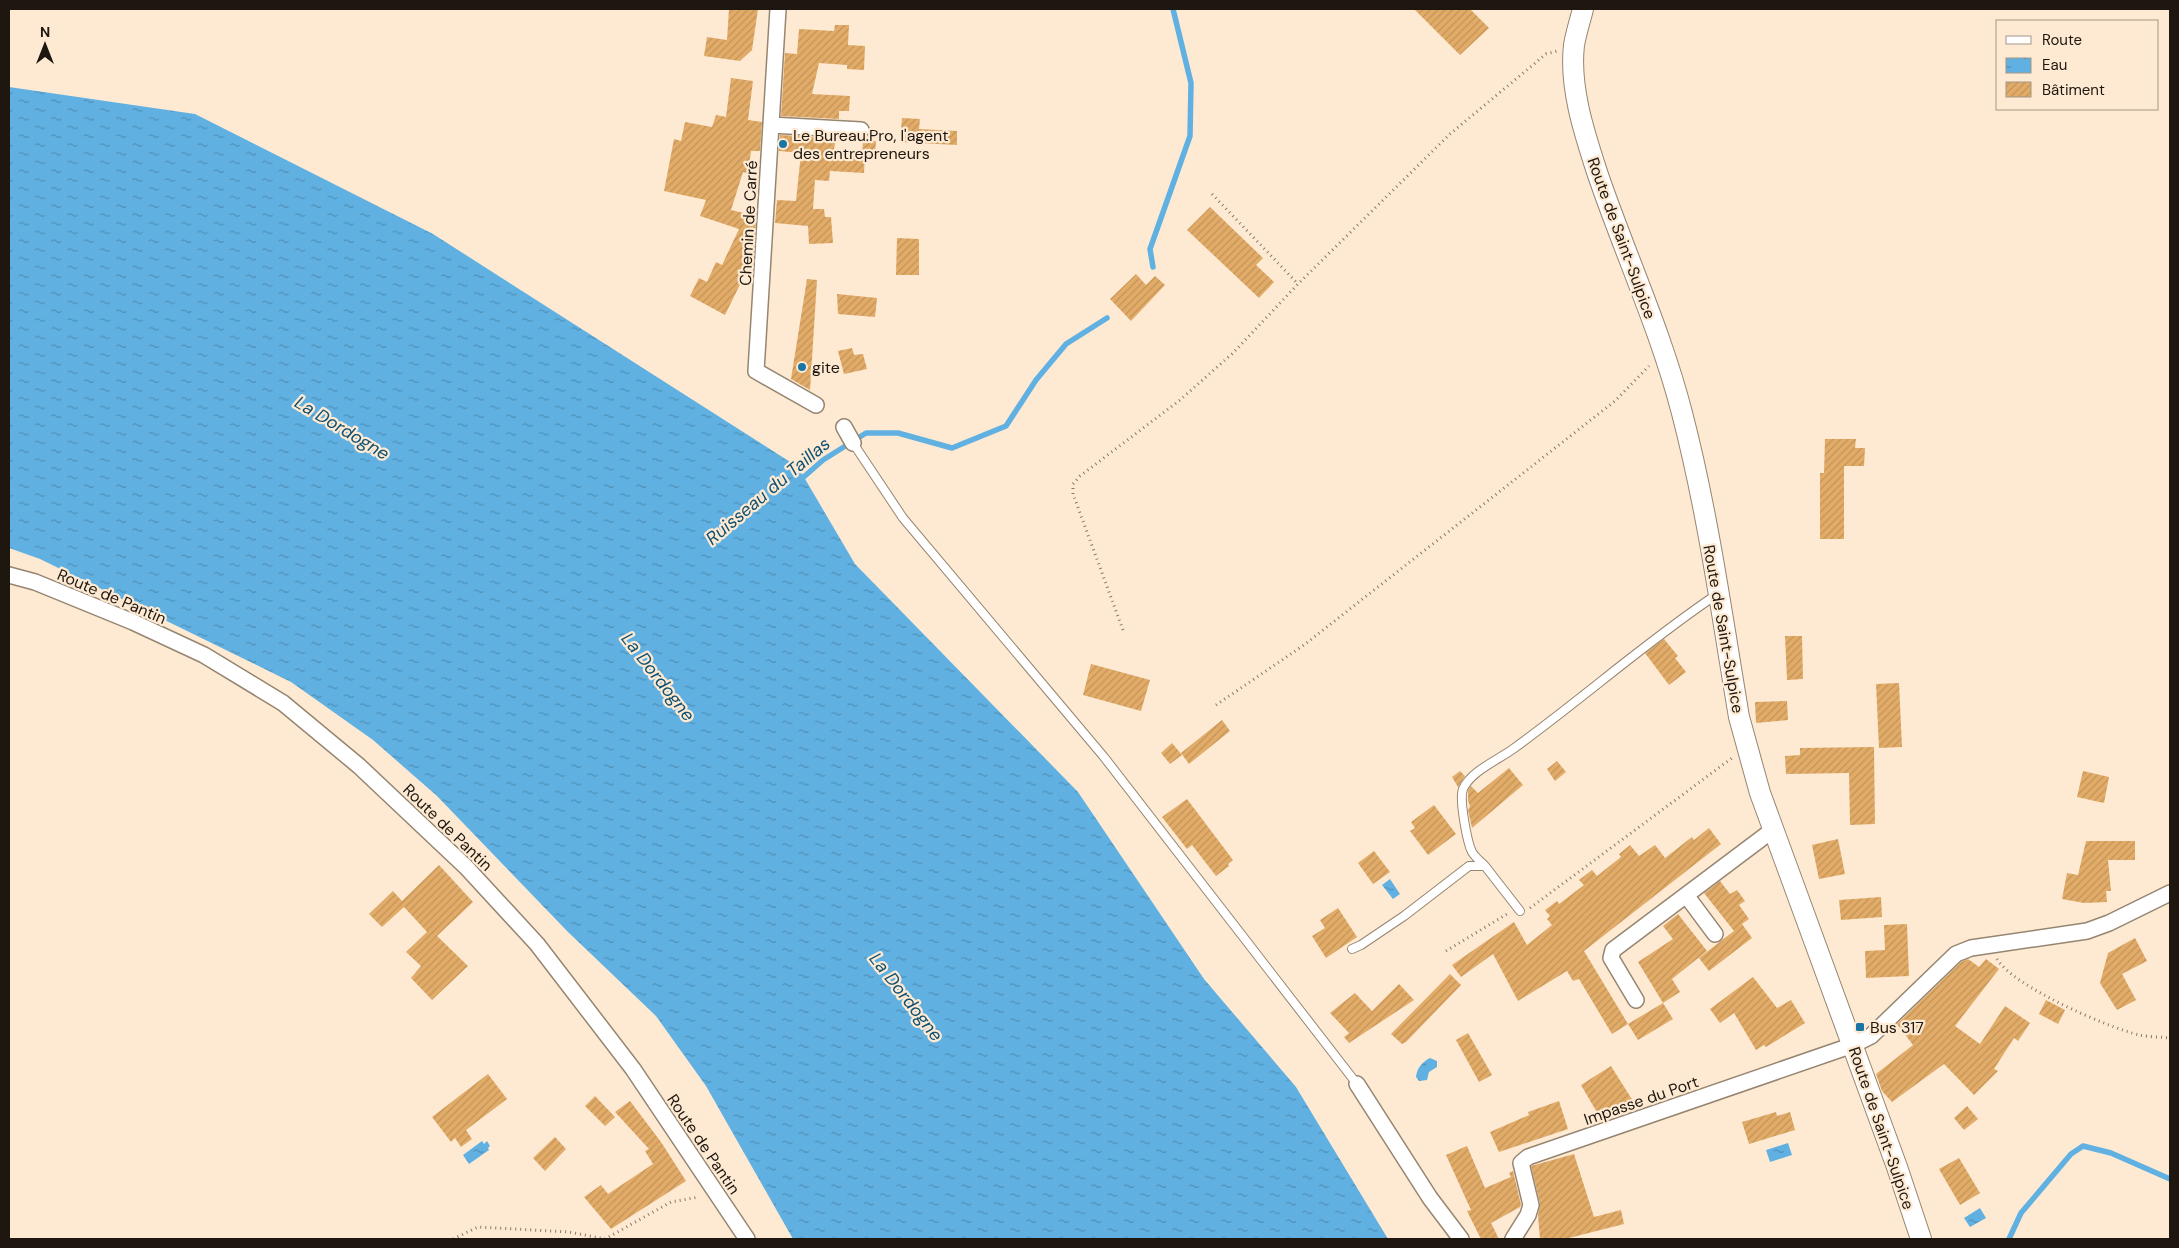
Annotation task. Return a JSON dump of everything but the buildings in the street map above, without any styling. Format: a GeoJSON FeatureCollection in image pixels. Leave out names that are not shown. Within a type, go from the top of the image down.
{"type":"FeatureCollection","features":[{"type":"Feature","properties":{"kind":"main road","name":"Route de Saint-Sulpice"},"geometry":{"type":"LineString","coordinates":[[1583,9],[1574,46],[1579,107],[1589,146],[1613,219],[1664,352],[1682,413],[1701,501],[1739,717],[1747,747],[1774,830],[1897,1167],[1920,1239]]}},
{"type":"Feature","properties":{"kind":"street","name":"Chemin de Carré"},"geometry":{"type":"LineString","coordinates":[[778,9],[756,371],[816,405]]}},
{"type":"Feature","properties":{"kind":"street"},"geometry":{"type":"LineString","coordinates":[[771,125],[861,130]]}},
{"type":"Feature","properties":{"kind":"street"},"geometry":{"type":"LineString","coordinates":[[844,427],[854,443]]}},
{"type":"Feature","properties":{"kind":"street","name":"Route de Pantin"},"geometry":{"type":"LineString","coordinates":[[9,575],[35,582],[133,622],[204,656],[283,703],[359,766],[466,867],[537,944],[633,1069],[747,1239]]}},
{"type":"Feature","properties":{"kind":"street"},"geometry":{"type":"LineString","coordinates":[[1636,1000],[1611,958],[1613,950],[1774,830]]}},
{"type":"Feature","properties":{"kind":"street"},"geometry":{"type":"LineString","coordinates":[[1853,1046],[1871,1036],[1956,954],[1971,948],[2087,931],[2109,923],[2170,894]]}},
{"type":"Feature","properties":{"kind":"street"},"geometry":{"type":"LineString","coordinates":[[1686,895],[1714,934]]}},
{"type":"Feature","properties":{"kind":"street","name":"Impasse du Port"},"geometry":{"type":"LineString","coordinates":[[1513,1239],[1528,1215],[1531,1204],[1520,1163],[1528,1157],[1853,1046]]}},
{"type":"Feature","properties":{"kind":"street"},"geometry":{"type":"LineString","coordinates":[[1358,1084],[1430,1198],[1461,1239]]}},
{"type":"Feature","properties":{"kind":"lane"},"geometry":{"type":"LineString","coordinates":[[854,443],[903,518],[1104,757],[1358,1084]]}},
{"type":"Feature","properties":{"kind":"lane"},"geometry":{"type":"LineString","coordinates":[[1520,911],[1472,852],[1462,802],[1462,791],[1466,784],[1472,777],[1513,749],[1718,594]]}},
{"type":"Feature","properties":{"kind":"lane"},"geometry":{"type":"LineString","coordinates":[[1352,949],[1404,916],[1469,866],[1485,866]]}},
{"type":"Feature","properties":{"kind":"path"},"geometry":{"type":"LineString","coordinates":[[1123,630],[1074,494],[1074,484],[1080,476],[1180,400],[1233,353],[1298,284],[1450,134],[1546,54],[1574,46]]}},
{"type":"Feature","properties":{"kind":"path"},"geometry":{"type":"LineString","coordinates":[[1212,194],[1298,284]]}},
{"type":"Feature","properties":{"kind":"path"},"geometry":{"type":"LineString","coordinates":[[1216,705],[1312,639],[1615,401],[1664,352]]}},
{"type":"Feature","properties":{"kind":"path"},"geometry":{"type":"LineString","coordinates":[[1446,951],[1506,915],[1530,908],[1747,747]]}},
{"type":"Feature","properties":{"kind":"path"},"geometry":{"type":"LineString","coordinates":[[1991,945],[2002,968],[2032,989],[2094,1018],[2139,1035],[2170,1038]]}},
{"type":"Feature","properties":{"kind":"path"},"geometry":{"type":"LineString","coordinates":[[453,1239],[478,1228],[569,1232],[605,1239],[671,1202],[716,1193]]}},
{"type":"Feature","properties":{"kind":"water","name":"La Dordogne"},"geometry":{"type":"Polygon","coordinates":[[[9,87],[195,114],[433,234],[798,467],[855,564],[1078,792],[1204,979],[1296,1087],[1388,1239],[793,1239],[706,1086],[656,1016],[568,932],[437,796],[373,740],[291,682],[40,559],[9,548],[9,87]]]}},
{"type":"Feature","properties":{"kind":"water"},"geometry":{"type":"Polygon","coordinates":[[[1390,879],[1400,894],[1393,899],[1382,885],[1390,879]]]}},
{"type":"Feature","properties":{"kind":"water"},"geometry":{"type":"Polygon","coordinates":[[[1430,1058],[1437,1061],[1437,1067],[1429,1072],[1427,1080],[1419,1081],[1416,1077],[1419,1068],[1422,1063],[1430,1058]]]}},
{"type":"Feature","properties":{"kind":"water"},"geometry":{"type":"Polygon","coordinates":[[[482,1141],[484,1144],[487,1141],[490,1146],[489,1150],[469,1164],[463,1155],[482,1141]]]}},
{"type":"Feature","properties":{"kind":"water"},"geometry":{"type":"Polygon","coordinates":[[[1788,1143],[1792,1155],[1770,1162],[1766,1150],[1788,1143]]]}},
{"type":"Feature","properties":{"kind":"water"},"geometry":{"type":"Polygon","coordinates":[[[1980,1208],[1986,1218],[1970,1227],[1964,1218],[1980,1208]]]}},
{"type":"Feature","properties":{"kind":"waterway","name":"Ruisseau du Taillas"},"geometry":{"type":"LineString","coordinates":[[1153,267],[1150,249],[1190,136],[1191,83],[1173,9]]}},
{"type":"Feature","properties":{"kind":"waterway","name":"Ruisseau du Taillas"},"geometry":{"type":"LineString","coordinates":[[798,482],[823,460],[866,433],[898,433],[952,448],[1006,426],[1036,380],[1066,344],[1107,318]]}},
{"type":"Feature","properties":{"kind":"waterway"},"geometry":{"type":"LineString","coordinates":[[2009,1239],[2021,1213],[2071,1154],[2083,1146],[2111,1153],[2170,1179]]}},
{"type":"Feature","properties":{"kind":"place","name":"Le Bureau.Pro, l'agent des entrepreneurs"},"geometry":{"type":"Point","coordinates":[783,144]}},
{"type":"Feature","properties":{"kind":"place","name":"gite"},"geometry":{"type":"Point","coordinates":[802,367]}},
{"type":"Feature","properties":{"kind":"place","name":"Bus 317"},"geometry":{"type":"Point","coordinates":[1860,1027]}}]}
